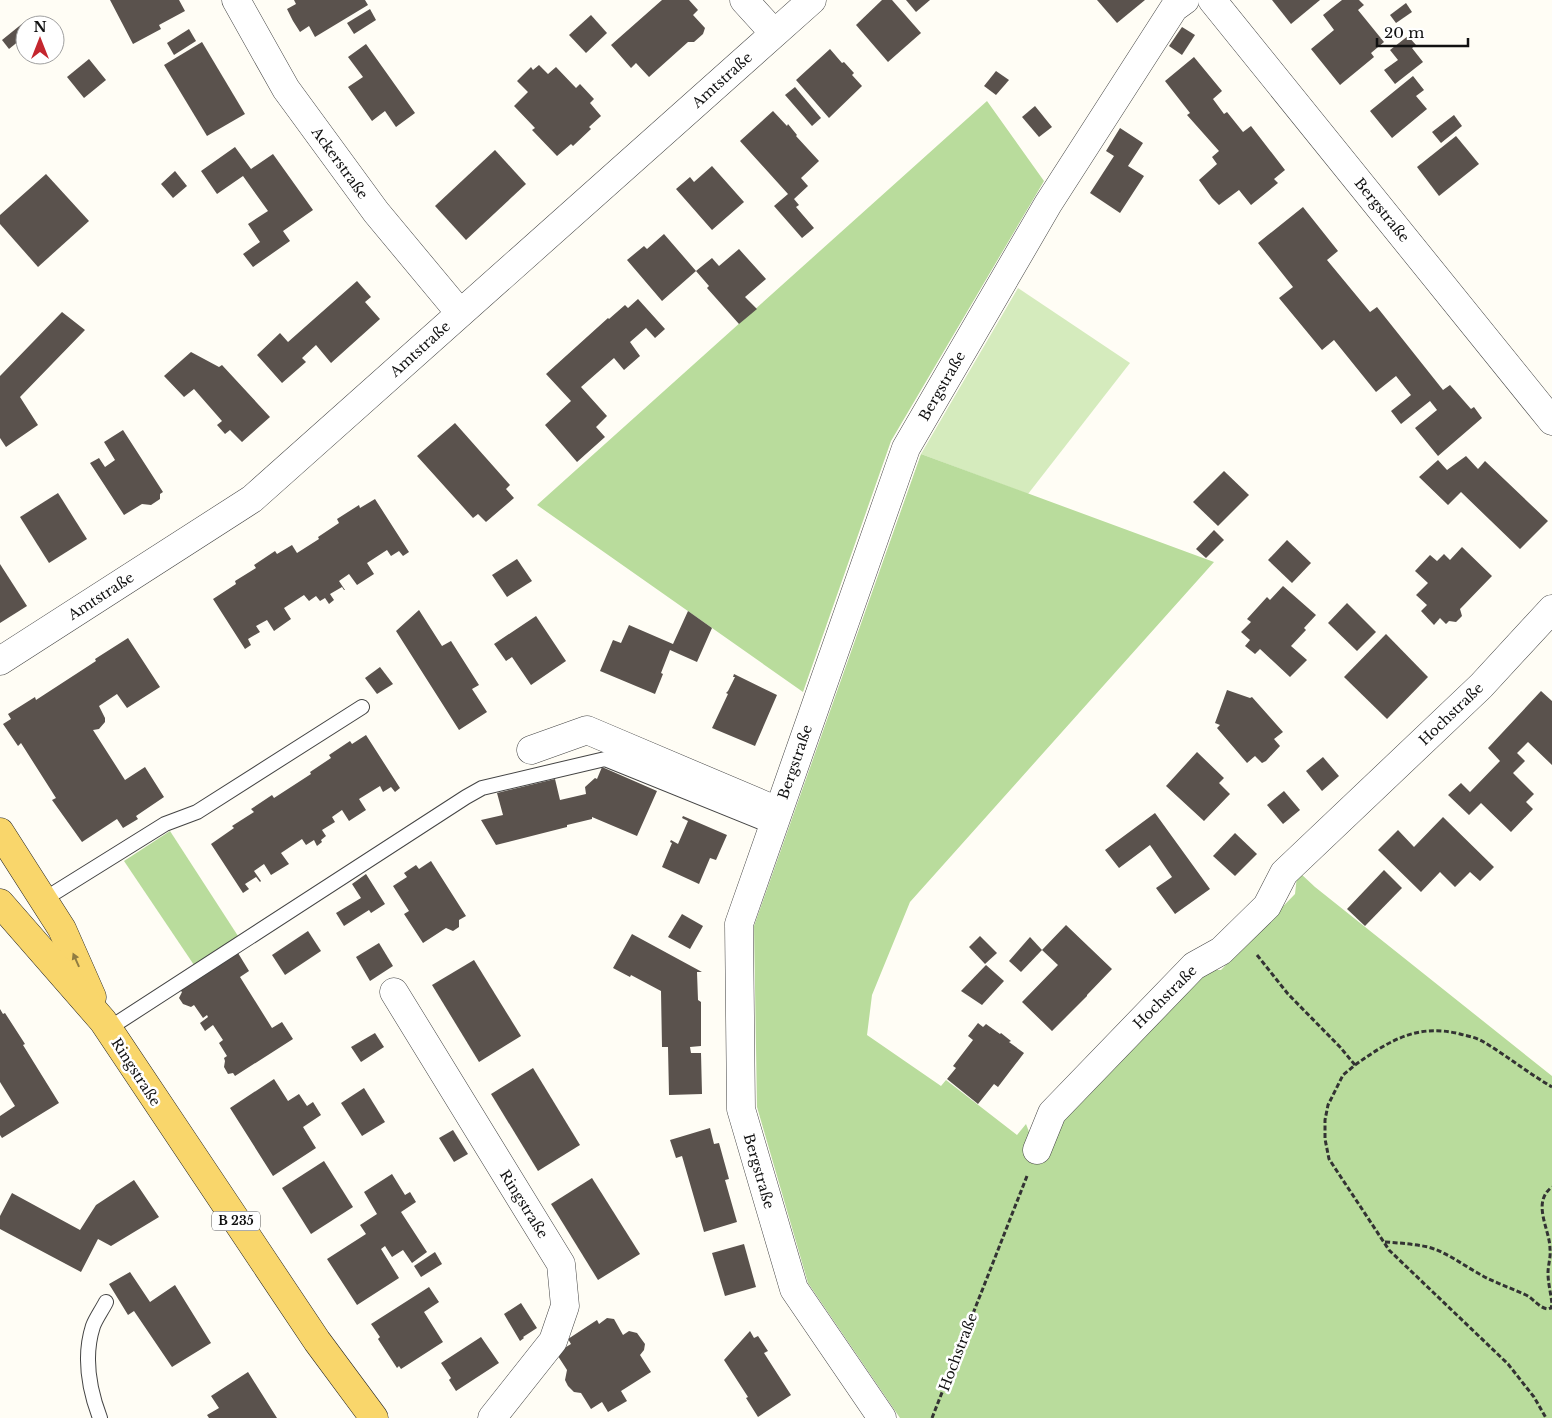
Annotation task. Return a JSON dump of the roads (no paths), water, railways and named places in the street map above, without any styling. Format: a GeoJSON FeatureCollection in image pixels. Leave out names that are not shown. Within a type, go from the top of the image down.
{"type":"FeatureCollection","features":[{"type":"Feature","properties":{"kind":"main road","name":"Ringstraße"},"geometry":{"type":"LineString","coordinates":[[0,832],[62,929],[105,1025]]}},
{"type":"Feature","properties":{"kind":"main road","name":"Ringstraße"},"geometry":{"type":"LineString","coordinates":[[0,903],[105,1025],[317,1341],[374,1418]]}},
{"type":"Feature","properties":{"kind":"street","name":"Ackerstraße"},"geometry":{"type":"LineString","coordinates":[[236,0],[286,89],[376,212],[460,313]]}},
{"type":"Feature","properties":{"kind":"street"},"geometry":{"type":"LineString","coordinates":[[744,0],[774,33]]}},
{"type":"Feature","properties":{"kind":"street","name":"Amtstraße"},"geometry":{"type":"LineString","coordinates":[[0,661],[252,499],[812,0]]}},
{"type":"Feature","properties":{"kind":"street","name":"Bergstraße"},"geometry":{"type":"LineString","coordinates":[[882,1418],[794,1289],[741,1109],[738,924],[906,448],[1048,204],[1174,8],[1185,0]]}},
{"type":"Feature","properties":{"kind":"street","name":"Bergstraße"},"geometry":{"type":"LineString","coordinates":[[1212,0],[1552,421]]}},
{"type":"Feature","properties":{"kind":"street","name":"Hochstraße"},"geometry":{"type":"LineString","coordinates":[[1038,1150],[1052,1113],[1194,966],[1221,952],[1267,906],[1284,873],[1481,686],[1552,609]]}},
{"type":"Feature","properties":{"kind":"street","name":"Bergstraße"},"geometry":{"type":"LineString","coordinates":[[531,750],[587,730],[775,819]]}},
{"type":"Feature","properties":{"kind":"street","name":"Ringstraße"},"geometry":{"type":"LineString","coordinates":[[394,992],[561,1264],[565,1306],[553,1341],[492,1418]]}},
{"type":"Feature","properties":{"kind":"lane"},"geometry":{"type":"LineString","coordinates":[[43,900],[165,824],[197,812],[362,707]]}},
{"type":"Feature","properties":{"kind":"lane"},"geometry":{"type":"LineString","coordinates":[[105,1025],[482,788],[605,759],[775,819]]}},
{"type":"Feature","properties":{"kind":"lane"},"geometry":{"type":"LineString","coordinates":[[100,1418],[94,1402],[89,1378],[88,1350],[94,1325],[106,1302]]}}]}
